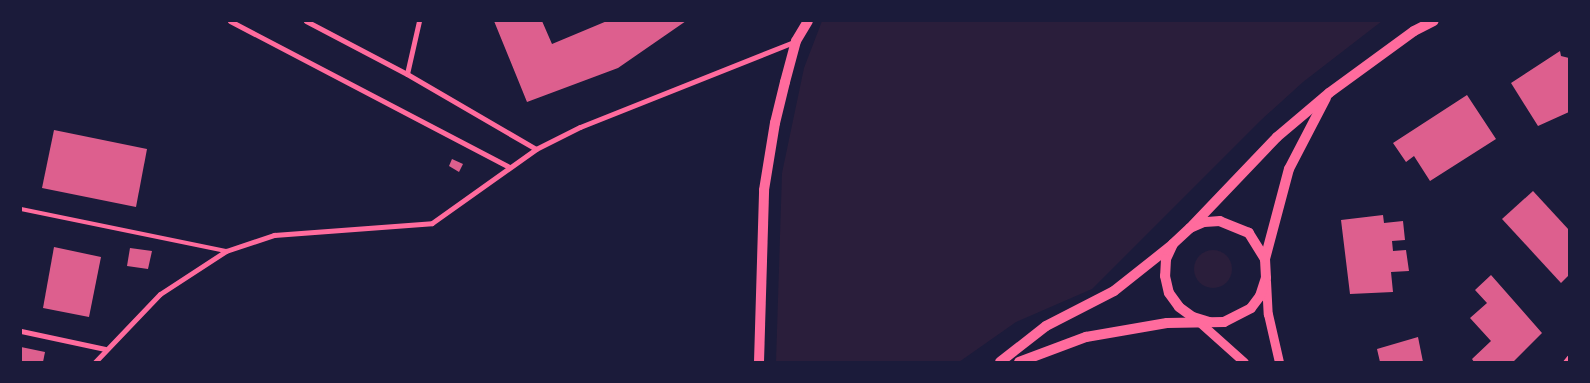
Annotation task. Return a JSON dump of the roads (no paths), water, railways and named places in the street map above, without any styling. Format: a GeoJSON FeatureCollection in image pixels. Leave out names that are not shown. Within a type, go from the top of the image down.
{"type":"FeatureCollection","features":[{"type":"Feature","properties":{"kind":"main road"},"geometry":{"type":"LineString","coordinates":[[759,362],[764,190],[774,123],[796,41],[808,21]]}},
{"type":"Feature","properties":{"kind":"main road"},"geometry":{"type":"LineString","coordinates":[[1000,362],[1046,326],[1114,291],[1173,244],[1277,137],[1329,93],[1414,31],[1434,21]]}},
{"type":"Feature","properties":{"kind":"main road"},"geometry":{"type":"LineString","coordinates":[[1019,362],[1086,337],[1167,323],[1200,320],[1224,322],[1251,308],[1260,296],[1266,278],[1265,259],[1289,169],[1329,93]]}},
{"type":"Feature","properties":{"kind":"main road"},"geometry":{"type":"LineString","coordinates":[[1190,228],[1204,222],[1220,220],[1235,224],[1254,238],[1265,259]]}},
{"type":"Feature","properties":{"kind":"main road"},"geometry":{"type":"LineString","coordinates":[[1173,244],[1166,259],[1165,276],[1169,293],[1179,307],[1200,320]]}},
{"type":"Feature","properties":{"kind":"street"},"geometry":{"type":"LineString","coordinates":[[230,21],[509,167]]}},
{"type":"Feature","properties":{"kind":"street"},"geometry":{"type":"LineString","coordinates":[[306,21],[407,74],[536,149]]}},
{"type":"Feature","properties":{"kind":"street"},"geometry":{"type":"LineString","coordinates":[[407,74],[419,21]]}},
{"type":"Feature","properties":{"kind":"street"},"geometry":{"type":"LineString","coordinates":[[96,362],[105,349],[160,294],[226,251],[274,234],[432,223],[536,149],[580,126],[796,41]]}},
{"type":"Feature","properties":{"kind":"street"},"geometry":{"type":"LineString","coordinates":[[1266,278],[1268,314],[1279,362]]}},
{"type":"Feature","properties":{"kind":"street"},"geometry":{"type":"LineString","coordinates":[[1200,320],[1244,362]]}},
{"type":"Feature","properties":{"kind":"street"},"geometry":{"type":"LineString","coordinates":[[21,331],[105,349]]}},
{"type":"Feature","properties":{"kind":"street"},"geometry":{"type":"LineString","coordinates":[[1565,362],[1569,357]]}},
{"type":"Feature","properties":{"kind":"lane"},"geometry":{"type":"LineString","coordinates":[[21,209],[226,251]]}}]}
